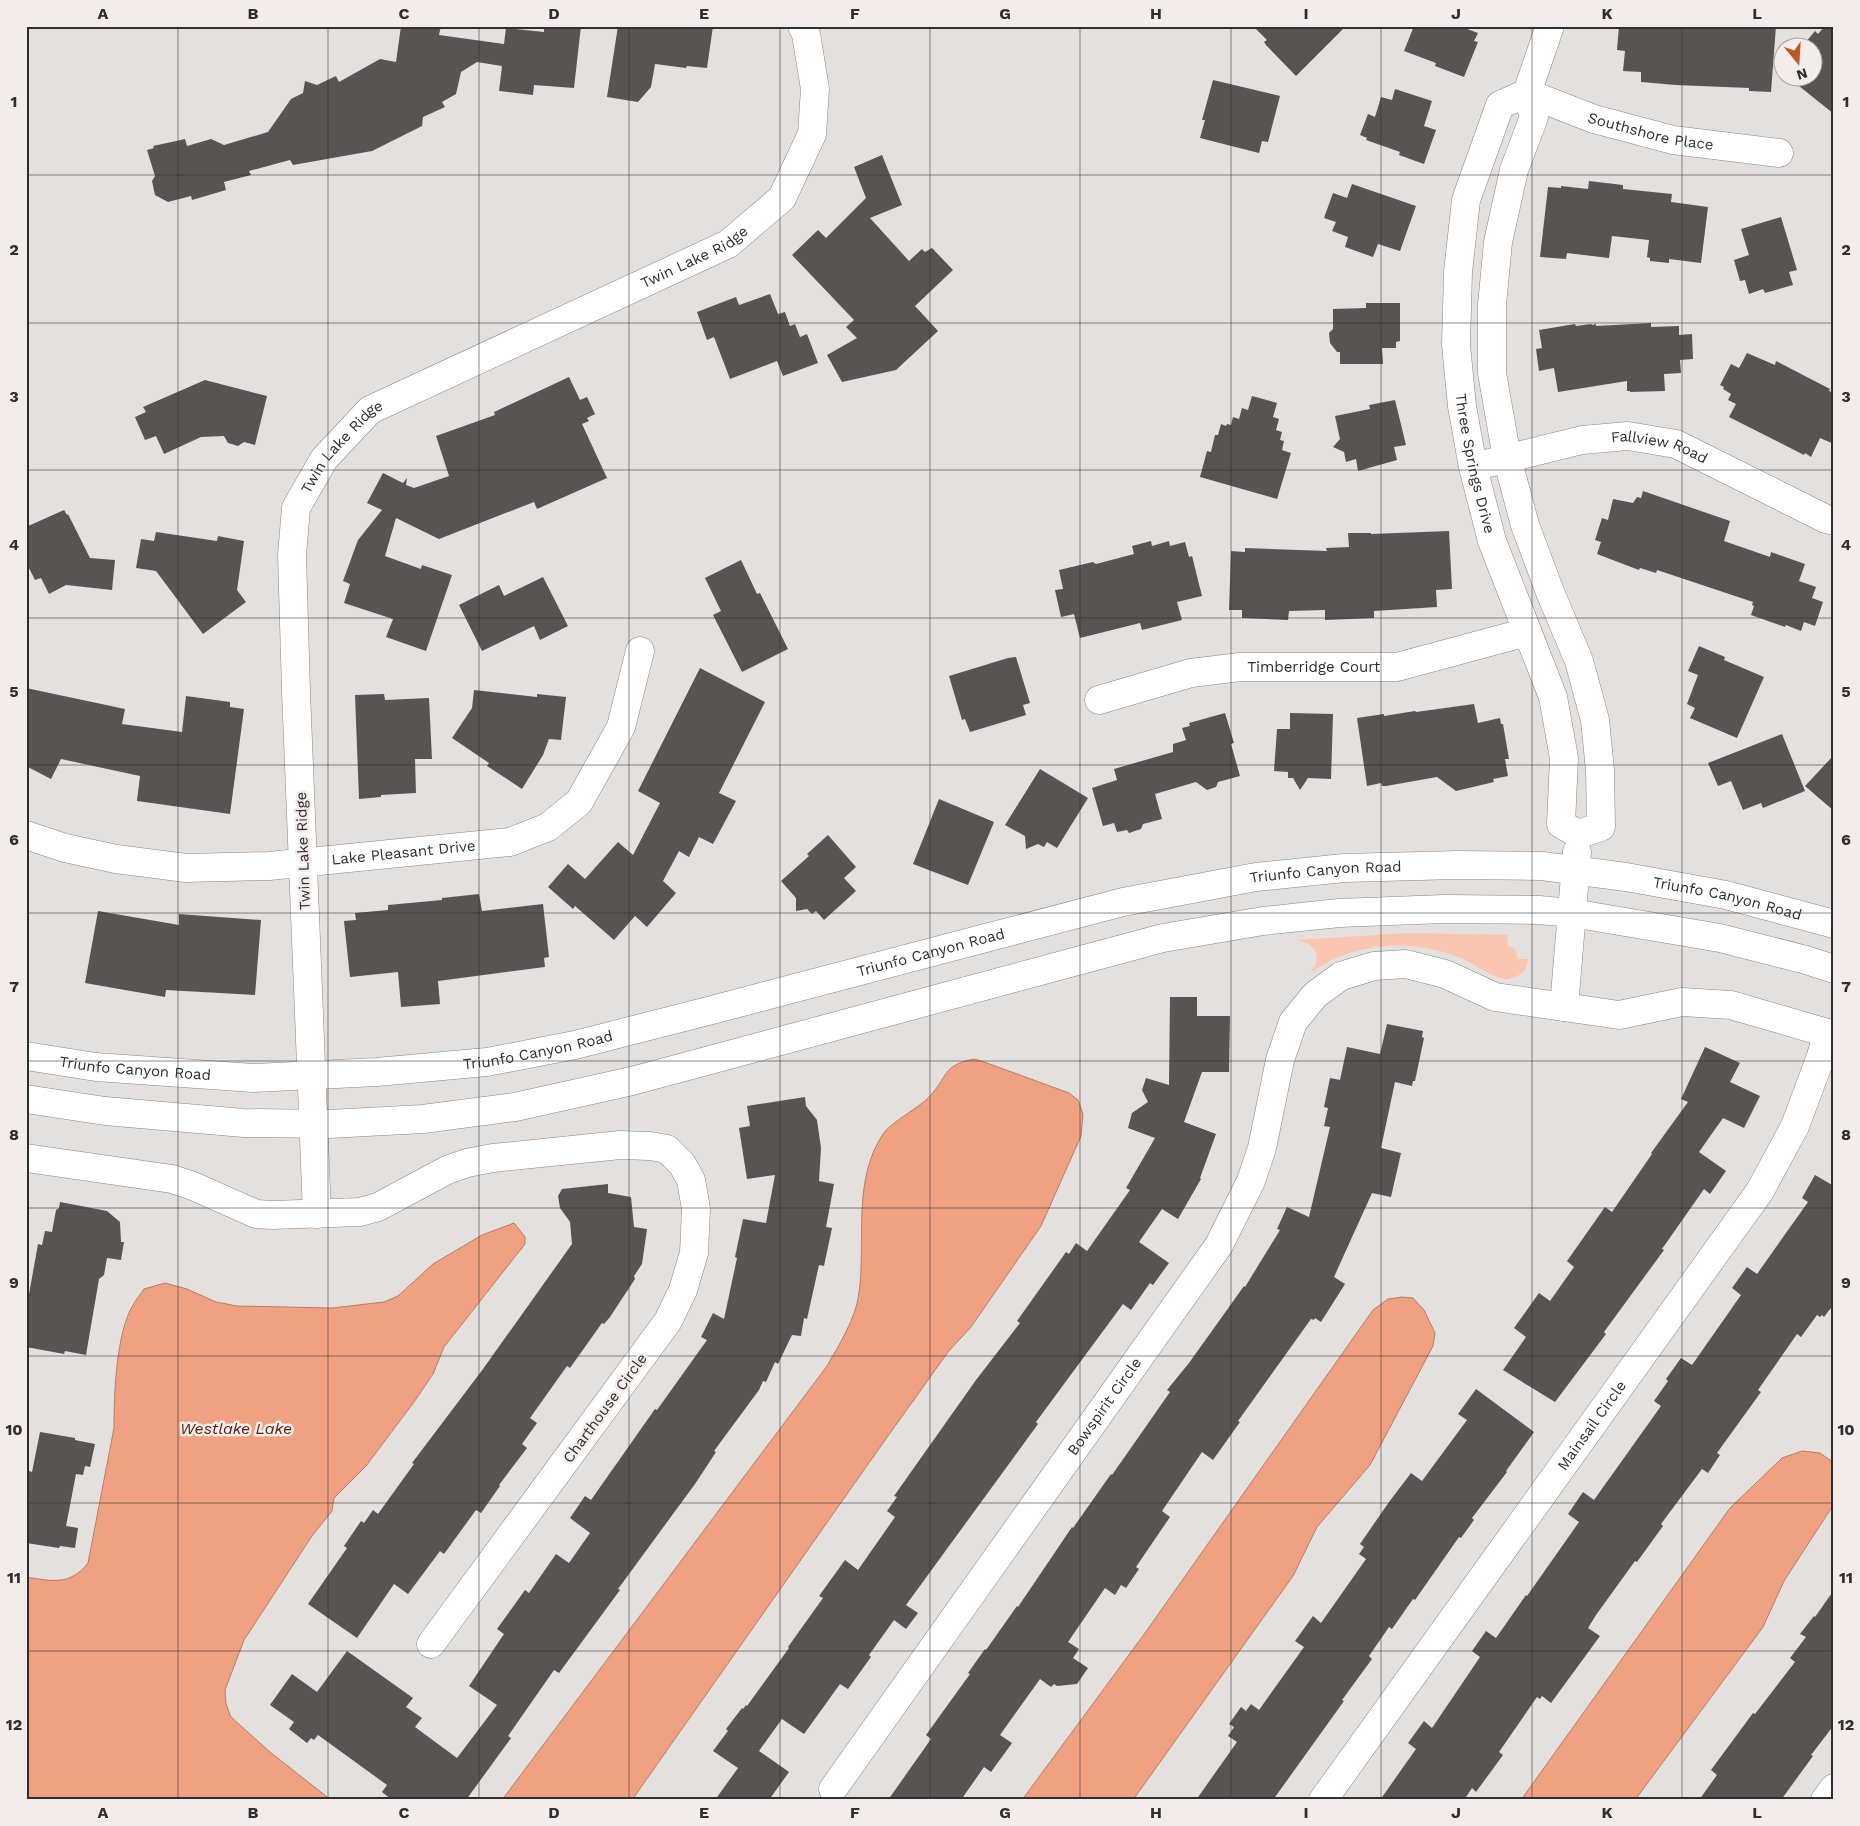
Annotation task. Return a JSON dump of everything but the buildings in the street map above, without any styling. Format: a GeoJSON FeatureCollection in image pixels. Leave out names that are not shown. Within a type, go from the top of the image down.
{"type":"FeatureCollection","features":[{"type":"Feature","properties":{"kind":"street","name":"Twin Lake Ridge"},"geometry":{"type":"LineString","coordinates":[[312,1123],[292,555],[296,508],[324,459],[370,410],[728,244],[782,198],[812,134],[815,89],[806,34],[802,26]]}},
{"type":"Feature","properties":{"kind":"street"},"geometry":{"type":"LineString","coordinates":[[1527,93],[1550,26]]}},
{"type":"Feature","properties":{"kind":"street","name":"Southshore Place"},"geometry":{"type":"LineString","coordinates":[[1527,93],[1594,119],[1673,140],[1779,153]]}},
{"type":"Feature","properties":{"kind":"street","name":"Three Springs Drive"},"geometry":{"type":"LineString","coordinates":[[1527,93],[1534,117],[1514,170],[1498,242],[1492,305],[1492,373],[1507,458],[1525,525],[1579,661],[1595,720],[1600,770],[1601,827],[1578,834],[1561,824],[1564,758],[1554,697],[1492,540],[1473,467],[1462,406],[1456,346],[1458,272],[1466,200],[1500,105],[1527,93]]}},
{"type":"Feature","properties":{"kind":"street","name":"Fallview Road"},"geometry":{"type":"LineString","coordinates":[[1473,467],[1582,440],[1628,436],[1676,444],[1826,519],[1834,521]]}},
{"type":"Feature","properties":{"kind":"street","name":"Timberridge Court"},"geometry":{"type":"LineString","coordinates":[[1099,700],[1191,673],[1240,667],[1398,667],[1527,632]]}},
{"type":"Feature","properties":{"kind":"street","name":"Lake Pleasant Drive"},"geometry":{"type":"LineString","coordinates":[[26,836],[65,848],[116,860],[186,868],[269,866],[510,842],[548,827],[579,802],[621,727],[640,652]]}},
{"type":"Feature","properties":{"kind":"street"},"geometry":{"type":"LineString","coordinates":[[1578,834],[1564,1007],[1619,1015],[1682,1002],[1731,1004],[1831,1034]]}},
{"type":"Feature","properties":{"kind":"street","name":"Triunfo Canyon Road"},"geometry":{"type":"LineString","coordinates":[[26,1056],[96,1067],[253,1078],[377,1072],[487,1062],[575,1045],[1123,902],[1256,877],[1344,868],[1457,865],[1542,866],[1626,877],[1726,895],[1834,924]]}},
{"type":"Feature","properties":{"kind":"street"},"geometry":{"type":"LineString","coordinates":[[26,1098],[115,1112],[244,1122],[312,1123],[423,1119],[515,1107],[632,1081],[1163,938],[1263,920],[1339,913],[1444,908],[1539,910],[1720,938],[1834,969]]}},
{"type":"Feature","properties":{"kind":"street","name":"Bowspirit Circle"},"geometry":{"type":"LineString","coordinates":[[833,1789],[1220,1245],[1251,1181],[1262,1148],[1280,1060],[1293,1022],[1315,995],[1341,976],[1374,966],[1406,964],[1445,974],[1495,997],[1564,1007]]}},
{"type":"Feature","properties":{"kind":"street","name":"Mainsail Circle"},"geometry":{"type":"LineString","coordinates":[[1323,1800],[1760,1191],[1795,1126],[1831,1034]]}},
{"type":"Feature","properties":{"kind":"street"},"geometry":{"type":"LineString","coordinates":[[26,1158],[172,1179],[193,1186],[256,1214],[316,1214],[312,1123]]}},
{"type":"Feature","properties":{"kind":"street","name":"Charthouse Circle"},"geometry":{"type":"LineString","coordinates":[[316,1214],[360,1212],[378,1207],[447,1170],[467,1163],[493,1158],[620,1146],[650,1146],[667,1150],[682,1164],[691,1180],[696,1209],[694,1253],[683,1290],[672,1314],[431,1644]]}},
{"type":"Feature","properties":{"kind":"street"},"geometry":{"type":"LineString","coordinates":[[1826,1800],[1834,1788]]}},
{"type":"Feature","properties":{"kind":"shaded area"},"geometry":{"type":"Polygon","coordinates":[[[1409,933],[1508,935],[1507,945],[1515,949],[1518,959],[1528,959],[1526,967],[1521,974],[1505,979],[1444,952],[1424,948],[1385,946],[1346,954],[1310,973],[1317,962],[1316,952],[1309,945],[1297,940],[1409,933]]]}},
{"type":"Feature","properties":{"kind":"water"},"geometry":{"type":"Polygon","coordinates":[[[974,1059],[1069,1093],[1078,1100],[1083,1114],[1081,1136],[1041,1226],[971,1327],[948,1352],[878,1450],[632,1800],[502,1800],[827,1366],[846,1331],[859,1293],[864,1191],[867,1171],[873,1152],[887,1129],[930,1096],[951,1068],[974,1059]]]}},
{"type":"Feature","properties":{"kind":"water","name":"Westlake Lake"},"geometry":{"type":"Polygon","coordinates":[[[514,1223],[525,1237],[525,1244],[444,1347],[433,1374],[366,1466],[334,1498],[332,1511],[312,1536],[244,1640],[225,1690],[226,1704],[231,1717],[270,1752],[331,1800],[26,1800],[26,1577],[44,1580],[67,1579],[88,1563],[114,1428],[117,1365],[123,1331],[134,1303],[144,1289],[165,1283],[187,1289],[216,1302],[237,1306],[332,1308],[384,1302],[398,1296],[433,1264],[482,1235],[514,1223]]]}},
{"type":"Feature","properties":{"kind":"water"},"geometry":{"type":"Polygon","coordinates":[[[1413,1298],[1424,1310],[1435,1333],[1433,1346],[1370,1465],[1317,1527],[1293,1576],[1133,1800],[1022,1800],[1145,1633],[1373,1310],[1388,1299],[1413,1298]]]}},
{"type":"Feature","properties":{"kind":"water"},"geometry":{"type":"Polygon","coordinates":[[[1802,1451],[1820,1453],[1833,1462],[1834,1504],[1784,1581],[1763,1627],[1635,1800],[1521,1800],[1730,1508],[1782,1458],[1802,1451]]]}}]}
